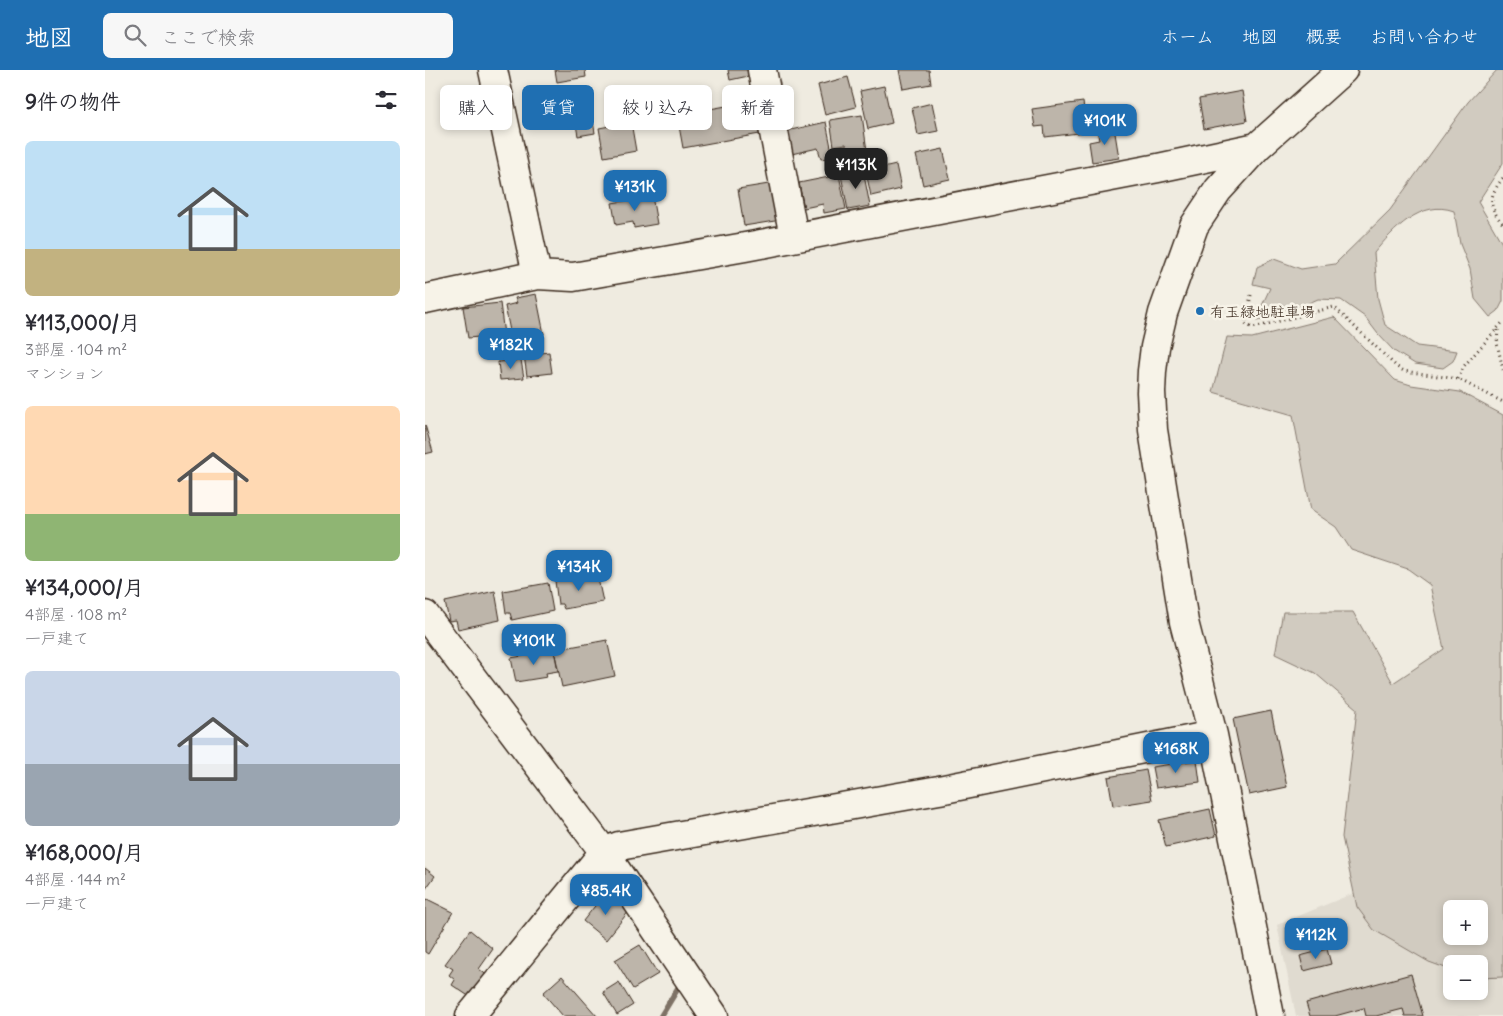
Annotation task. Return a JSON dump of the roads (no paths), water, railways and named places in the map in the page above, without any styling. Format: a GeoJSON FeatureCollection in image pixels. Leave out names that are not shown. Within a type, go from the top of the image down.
{"type":"FeatureCollection","features":[{"type":"Feature","properties":{"kind":"street"},"geometry":{"type":"LineString","coordinates":[[493,70],[537,275]]}},
{"type":"Feature","properties":{"kind":"street"},"geometry":{"type":"LineString","coordinates":[[762,70],[794,237]]}},
{"type":"Feature","properties":{"kind":"street"},"geometry":{"type":"LineString","coordinates":[[1270,1016],[1213,735],[1184,622],[1153,430],[1152,371],[1155,347],[1163,313],[1194,226],[1218,190],[1257,147],[1343,70]]}},
{"type":"Feature","properties":{"kind":"street"},"geometry":{"type":"LineString","coordinates":[[425,299],[537,275],[573,277],[745,248],[1257,147]]}},
{"type":"Feature","properties":{"kind":"street"},"geometry":{"type":"LineString","coordinates":[[425,615],[604,852],[715,1016]]}},
{"type":"Feature","properties":{"kind":"street"},"geometry":{"type":"LineString","coordinates":[[470,1016],[604,852],[619,846],[939,790],[1213,735]]}},
{"type":"Feature","properties":{"kind":"waterway"},"geometry":{"type":"LineString","coordinates":[[661,1016],[678,988]]}},
{"type":"Feature","properties":{"kind":"place","name":"有玉緑地駐車場"},"geometry":{"type":"Point","coordinates":[1200,311]}}]}
